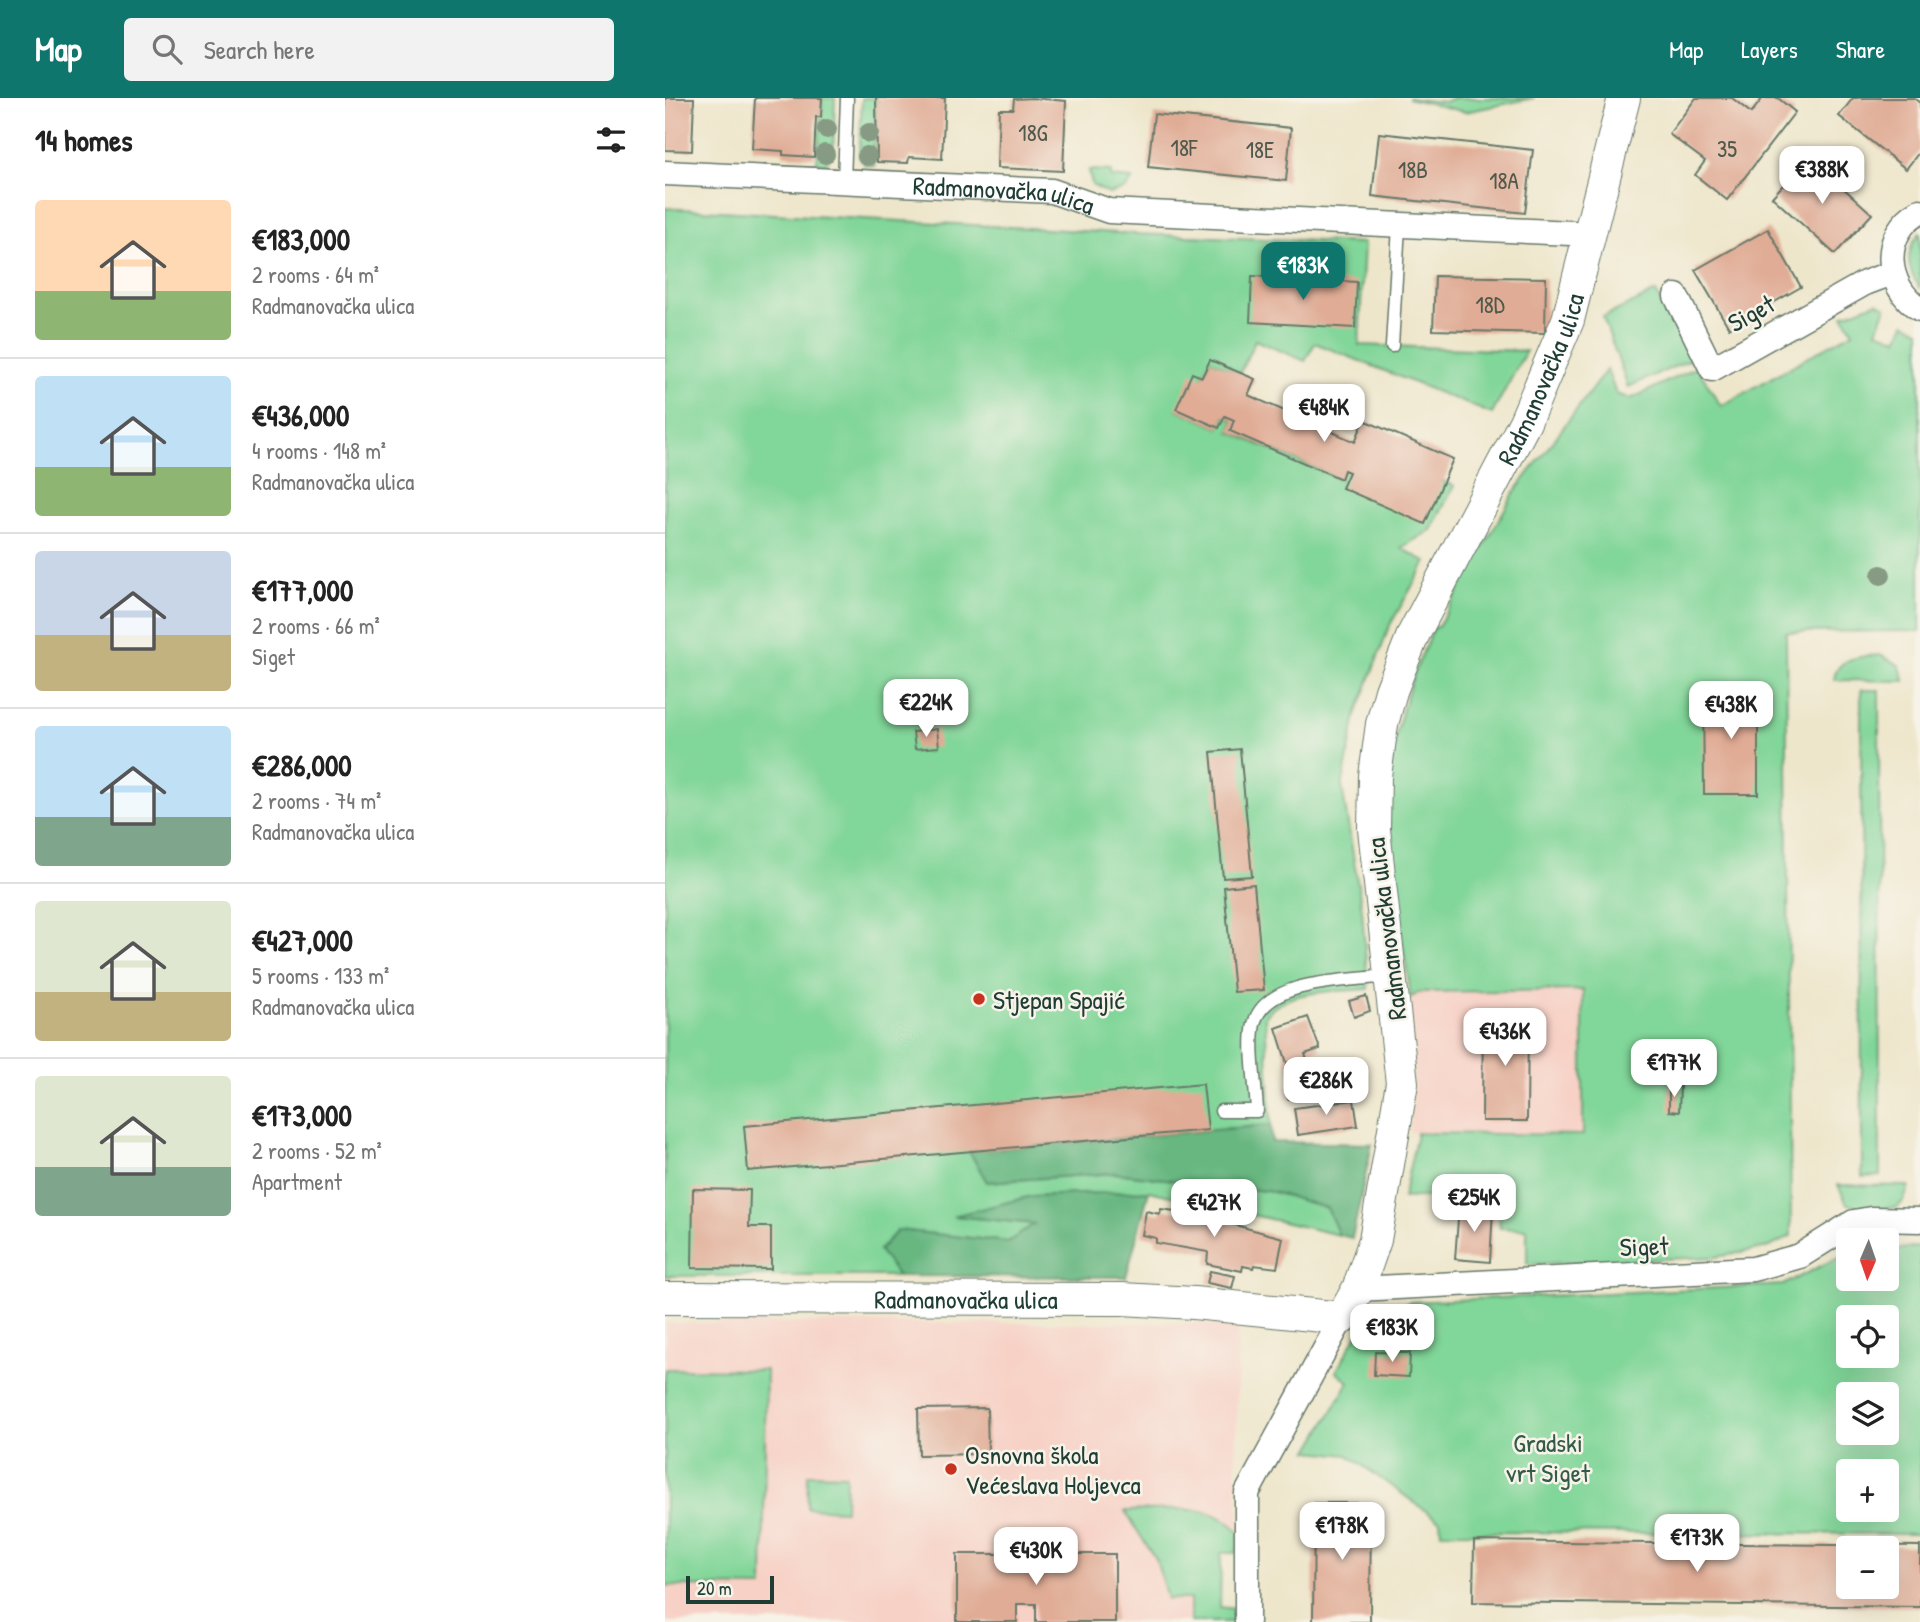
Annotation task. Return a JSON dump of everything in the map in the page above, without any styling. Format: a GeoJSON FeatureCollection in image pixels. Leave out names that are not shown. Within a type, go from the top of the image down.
{"type":"FeatureCollection","features":[{"type":"Feature","properties":{"kind":"street","name":"Radmanovačka ulica"},"geometry":{"type":"LineString","coordinates":[[665,1298],[1122,1299],[1194,1303],[1342,1318],[1358,1289],[1375,1240],[1398,1119],[1402,1070],[1374,829],[1375,775],[1382,724],[1391,691],[1413,635],[1525,422],[1569,320],[1624,98]]}},
{"type":"Feature","properties":{"kind":"street","name":"Radmanovačka ulica"},"geometry":{"type":"LineString","coordinates":[[665,173],[1052,191],[1109,211],[1592,234]]}},
{"type":"Feature","properties":{"kind":"street"},"geometry":{"type":"LineString","coordinates":[[1920,211],[1900,229],[1892,245],[1892,272],[1904,296],[1920,309]]}},
{"type":"Feature","properties":{"kind":"street","name":"Siget"},"geometry":{"type":"LineString","coordinates":[[1676,296],[1713,369],[1865,283],[1892,272]]}},
{"type":"Feature","properties":{"kind":"street","name":"Siget"},"geometry":{"type":"LineString","coordinates":[[1358,1289],[1753,1269],[1800,1256],[1854,1222],[1871,1219],[1920,1220]]}},
{"type":"Feature","properties":{"kind":"street"},"geometry":{"type":"LineString","coordinates":[[1247,1622],[1247,1493],[1342,1318]]}},
{"type":"Feature","properties":{"kind":"lane"},"geometry":{"type":"LineString","coordinates":[[844,181],[847,98]]}},
{"type":"Feature","properties":{"kind":"lane"},"geometry":{"type":"LineString","coordinates":[[1392,346],[1399,226]]}},
{"type":"Feature","properties":{"kind":"lane"},"geometry":{"type":"LineString","coordinates":[[1220,1111],[1257,1111],[1254,1025],[1262,1006],[1275,995],[1317,984],[1392,976]]}},
{"type":"Feature","properties":{"kind":"shaded area"},"geometry":{"type":"Polygon","coordinates":[[[1583,990],[1583,1136],[1410,1132],[1414,1091],[1411,998],[1419,992],[1583,990]]]}},
{"type":"Feature","properties":{"kind":"shaded area","name":"Osnovna škola Većeslava Holjevca"},"geometry":{"type":"Polygon","coordinates":[[[665,1323],[1238,1323],[1236,1473],[1241,1545],[1221,1553],[1220,1607],[1242,1622],[665,1622],[665,1323]]]}},
{"type":"Feature","properties":{"kind":"green space"},"geometry":{"type":"Polygon","coordinates":[[[822,98],[835,98],[833,154],[825,164],[817,163],[822,98]]]}},
{"type":"Feature","properties":{"kind":"green space"},"geometry":{"type":"Polygon","coordinates":[[[862,98],[876,98],[874,166],[865,165],[859,156],[862,98]]]}},
{"type":"Feature","properties":{"kind":"green space"},"geometry":{"type":"Polygon","coordinates":[[[1408,98],[1444,102],[1453,98],[1534,98],[1465,112],[1408,98]]]}},
{"type":"Feature","properties":{"kind":"green space"},"geometry":{"type":"Polygon","coordinates":[[[1089,170],[1111,171],[1111,177],[1133,179],[1125,189],[1109,194],[1092,185],[1089,170]]]}},
{"type":"Feature","properties":{"kind":"green space"},"geometry":{"type":"Polygon","coordinates":[[[665,208],[1137,234],[1364,243],[1359,345],[1526,351],[1492,414],[1315,343],[1305,361],[1255,340],[1240,373],[1210,360],[1202,377],[1177,409],[1219,428],[1225,416],[1234,420],[1230,432],[1340,479],[1344,470],[1443,481],[1454,486],[1431,530],[1401,548],[1426,562],[1390,625],[1356,715],[1342,787],[1362,910],[1368,989],[1327,991],[1299,996],[1286,1000],[1265,1016],[1271,1125],[1208,1130],[987,1182],[1115,1173],[1273,1192],[1327,1208],[1339,1235],[1149,1191],[1032,1196],[956,1216],[1035,1224],[1008,1242],[898,1230],[879,1250],[898,1276],[665,1276],[665,208]]]}},
{"type":"Feature","properties":{"kind":"green space"},"geometry":{"type":"Polygon","coordinates":[[[1920,233],[1920,288],[1912,275],[1909,260],[1911,246],[1920,233]]]}},
{"type":"Feature","properties":{"kind":"green space"},"geometry":{"type":"Polygon","coordinates":[[[1656,292],[1692,359],[1628,387],[1603,317],[1656,292]]]}},
{"type":"Feature","properties":{"kind":"green space"},"geometry":{"type":"Polygon","coordinates":[[[1877,302],[1886,307],[1877,331],[1898,339],[1905,323],[1920,330],[1920,631],[1786,632],[1791,1236],[1770,1247],[1716,1257],[1527,1264],[1527,1229],[1500,1228],[1497,1193],[1403,1198],[1417,1133],[1583,1135],[1583,990],[1419,992],[1411,998],[1391,858],[1389,803],[1392,755],[1400,717],[1412,681],[1434,627],[1438,627],[1514,493],[1607,369],[1616,394],[1631,399],[1697,367],[1721,406],[1853,332],[1843,315],[1877,302]]]}},
{"type":"Feature","properties":{"kind":"green space"},"geometry":{"type":"Polygon","coordinates":[[[1880,655],[1899,665],[1905,681],[1834,680],[1836,672],[1845,662],[1858,657],[1880,655]]]}},
{"type":"Feature","properties":{"kind":"green space"},"geometry":{"type":"Polygon","coordinates":[[[1861,690],[1879,690],[1880,1176],[1862,1177],[1861,690]]]}},
{"type":"Feature","properties":{"kind":"green space"},"geometry":{"type":"Polygon","coordinates":[[[1271,1125],[1272,1142],[1372,1144],[1352,1238],[1339,1235],[1327,1208],[1273,1192],[1115,1173],[987,1182],[969,1151],[1271,1125]]]}},
{"type":"Feature","properties":{"kind":"green space"},"geometry":{"type":"Polygon","coordinates":[[[1838,1185],[1909,1186],[1898,1207],[1865,1209],[1847,1204],[1838,1185]]]}},
{"type":"Feature","properties":{"kind":"green space"},"geometry":{"type":"Polygon","coordinates":[[[1149,1191],[1126,1277],[898,1276],[879,1250],[898,1230],[1008,1242],[1034,1224],[953,1216],[1032,1196],[1149,1191]]]}},
{"type":"Feature","properties":{"kind":"green space","name":"Gradski vrt Siget"},"geometry":{"type":"Polygon","coordinates":[[[1920,1247],[1920,1534],[1441,1532],[1440,1521],[1348,1455],[1309,1451],[1349,1382],[1336,1372],[1357,1334],[1409,1302],[1783,1285],[1835,1259],[1836,1292],[1899,1292],[1899,1249],[1920,1247]]]}},
{"type":"Feature","properties":{"kind":"green space"},"geometry":{"type":"Polygon","coordinates":[[[665,1369],[766,1370],[763,1587],[665,1586],[665,1369]]]}},
{"type":"Feature","properties":{"kind":"green space"},"geometry":{"type":"Polygon","coordinates":[[[808,1474],[846,1475],[845,1510],[807,1508],[808,1474]]]}},
{"type":"Feature","properties":{"kind":"green space"},"geometry":{"type":"Polygon","coordinates":[[[1187,1509],[1203,1511],[1229,1523],[1240,1534],[1236,1553],[1221,1553],[1220,1607],[1236,1609],[1242,1622],[1190,1622],[1190,1599],[1167,1599],[1157,1562],[1125,1511],[1187,1509]]]}},
{"type":"Feature","properties":{"kind":"building"},"geometry":{"type":"Polygon","coordinates":[[[665,98],[694,98],[692,151],[665,150],[665,98]]]}},
{"type":"Feature","properties":{"kind":"building"},"geometry":{"type":"Polygon","coordinates":[[[755,98],[822,98],[821,117],[816,117],[814,157],[752,149],[755,98]]]}},
{"type":"Feature","properties":{"kind":"building"},"geometry":{"type":"Polygon","coordinates":[[[876,98],[945,98],[942,159],[909,157],[908,163],[877,162],[876,98]]]}},
{"type":"Feature","properties":{"kind":"building"},"geometry":{"type":"Polygon","coordinates":[[[1696,98],[1732,98],[1751,113],[1763,98],[1778,98],[1795,112],[1727,200],[1695,175],[1705,161],[1669,134],[1696,98]]]}},
{"type":"Feature","properties":{"kind":"building"},"geometry":{"type":"Polygon","coordinates":[[[1853,98],[1914,98],[1920,103],[1920,151],[1906,169],[1839,116],[1853,98]]]}},
{"type":"Feature","properties":{"kind":"building"},"geometry":{"type":"Polygon","coordinates":[[[1014,99],[1066,101],[1063,171],[997,168],[999,109],[1013,109],[1014,99]]]}},
{"type":"Feature","properties":{"kind":"building"},"geometry":{"type":"Polygon","coordinates":[[[1154,114],[1291,128],[1286,181],[1148,167],[1154,114]]]}},
{"type":"Feature","properties":{"kind":"building"},"geometry":{"type":"Polygon","coordinates":[[[1379,133],[1533,150],[1525,213],[1372,196],[1379,133]]]}},
{"type":"Feature","properties":{"kind":"building"},"geometry":{"type":"Polygon","coordinates":[[[1809,157],[1872,214],[1835,254],[1772,197],[1809,157]]]}},
{"type":"Feature","properties":{"kind":"building"},"geometry":{"type":"Polygon","coordinates":[[[1768,229],[1801,287],[1729,328],[1695,270],[1768,229]]]}},
{"type":"Feature","properties":{"kind":"building"},"geometry":{"type":"Polygon","coordinates":[[[1252,276],[1357,282],[1355,328],[1250,322],[1252,276]]]}},
{"type":"Feature","properties":{"kind":"building"},"geometry":{"type":"Polygon","coordinates":[[[1435,276],[1546,278],[1545,333],[1433,330],[1435,276]]]}},
{"type":"Feature","properties":{"kind":"building"},"geometry":{"type":"Polygon","coordinates":[[[1210,360],[1255,379],[1248,395],[1355,442],[1364,420],[1453,459],[1425,524],[1342,488],[1349,472],[1344,470],[1341,479],[1230,431],[1234,420],[1225,416],[1219,428],[1176,409],[1192,373],[1202,377],[1210,360]]]}},
{"type":"Feature","properties":{"kind":"building"},"geometry":{"type":"Polygon","coordinates":[[[1703,688],[1758,688],[1758,794],[1704,794],[1703,688]]]}},
{"type":"Feature","properties":{"kind":"building"},"geometry":{"type":"Polygon","coordinates":[[[937,729],[939,747],[915,749],[913,732],[937,729]]]}},
{"type":"Feature","properties":{"kind":"building"},"geometry":{"type":"Polygon","coordinates":[[[1240,749],[1252,876],[1223,878],[1211,752],[1240,749]]]}},
{"type":"Feature","properties":{"kind":"building"},"geometry":{"type":"Polygon","coordinates":[[[1254,884],[1264,990],[1234,992],[1224,887],[1254,884]]]}},
{"type":"Feature","properties":{"kind":"building"},"geometry":{"type":"Polygon","coordinates":[[[1366,996],[1370,1011],[1354,1017],[1349,1001],[1366,996]]]}},
{"type":"Feature","properties":{"kind":"building"},"geometry":{"type":"Polygon","coordinates":[[[1483,1015],[1528,1015],[1527,1121],[1482,1121],[1483,1015]]]}},
{"type":"Feature","properties":{"kind":"building"},"geometry":{"type":"Polygon","coordinates":[[[1308,1017],[1320,1049],[1305,1054],[1310,1070],[1291,1076],[1276,1028],[1308,1017]]]}},
{"type":"Feature","properties":{"kind":"building"},"geometry":{"type":"Polygon","coordinates":[[[1307,1081],[1310,1095],[1288,1099],[1286,1086],[1307,1081]]]}},
{"type":"Feature","properties":{"kind":"building"},"geometry":{"type":"Polygon","coordinates":[[[1203,1084],[1208,1130],[748,1171],[744,1126],[1203,1084]]]}},
{"type":"Feature","properties":{"kind":"building"},"geometry":{"type":"Polygon","coordinates":[[[1669,1086],[1680,1086],[1679,1112],[1669,1111],[1669,1086]]]}},
{"type":"Feature","properties":{"kind":"building"},"geometry":{"type":"Polygon","coordinates":[[[1354,1100],[1358,1126],[1298,1135],[1294,1108],[1354,1100]]]}},
{"type":"Feature","properties":{"kind":"building"},"geometry":{"type":"Polygon","coordinates":[[[693,1189],[750,1190],[749,1227],[771,1227],[771,1269],[692,1268],[693,1189]]]}},
{"type":"Feature","properties":{"kind":"building"},"geometry":{"type":"Polygon","coordinates":[[[1459,1206],[1493,1209],[1490,1262],[1455,1259],[1459,1206]]]}},
{"type":"Feature","properties":{"kind":"building"},"geometry":{"type":"Polygon","coordinates":[[[1161,1209],[1224,1218],[1224,1222],[1283,1238],[1277,1268],[1254,1265],[1253,1268],[1243,1266],[1242,1271],[1207,1264],[1208,1252],[1156,1243],[1156,1238],[1142,1235],[1146,1211],[1160,1214],[1161,1209]]]}},
{"type":"Feature","properties":{"kind":"building"},"geometry":{"type":"Polygon","coordinates":[[[1210,1271],[1235,1276],[1232,1288],[1207,1283],[1210,1271]]]}},
{"type":"Feature","properties":{"kind":"building"},"geometry":{"type":"Polygon","coordinates":[[[1375,1352],[1410,1353],[1409,1377],[1374,1375],[1375,1352]]]}},
{"type":"Feature","properties":{"kind":"building"},"geometry":{"type":"Polygon","coordinates":[[[987,1408],[988,1454],[919,1455],[918,1409],[987,1408]]]}},
{"type":"Feature","properties":{"kind":"building"},"geometry":{"type":"Polygon","coordinates":[[[1314,1503],[1371,1503],[1370,1622],[1313,1622],[1314,1503]]]}},
{"type":"Feature","properties":{"kind":"building"},"geometry":{"type":"Polygon","coordinates":[[[1474,1541],[1836,1545],[1836,1599],[1899,1599],[1899,1546],[1920,1546],[1920,1607],[1473,1602],[1474,1541]]]}},
{"type":"Feature","properties":{"kind":"building"},"geometry":{"type":"Polygon","coordinates":[[[957,1554],[1115,1554],[1115,1622],[1036,1622],[1036,1604],[1017,1604],[1017,1622],[957,1622],[957,1554]]]}},
{"type":"Feature","properties":{"kind":"place","name":"Stjepan Spajić"},"geometry":{"type":"Point","coordinates":[979,999]}},
{"type":"Feature","properties":{"kind":"place","name":"Osnovna škola Većeslava Holjevca"},"geometry":{"type":"Point","coordinates":[951,1469]}}]}
